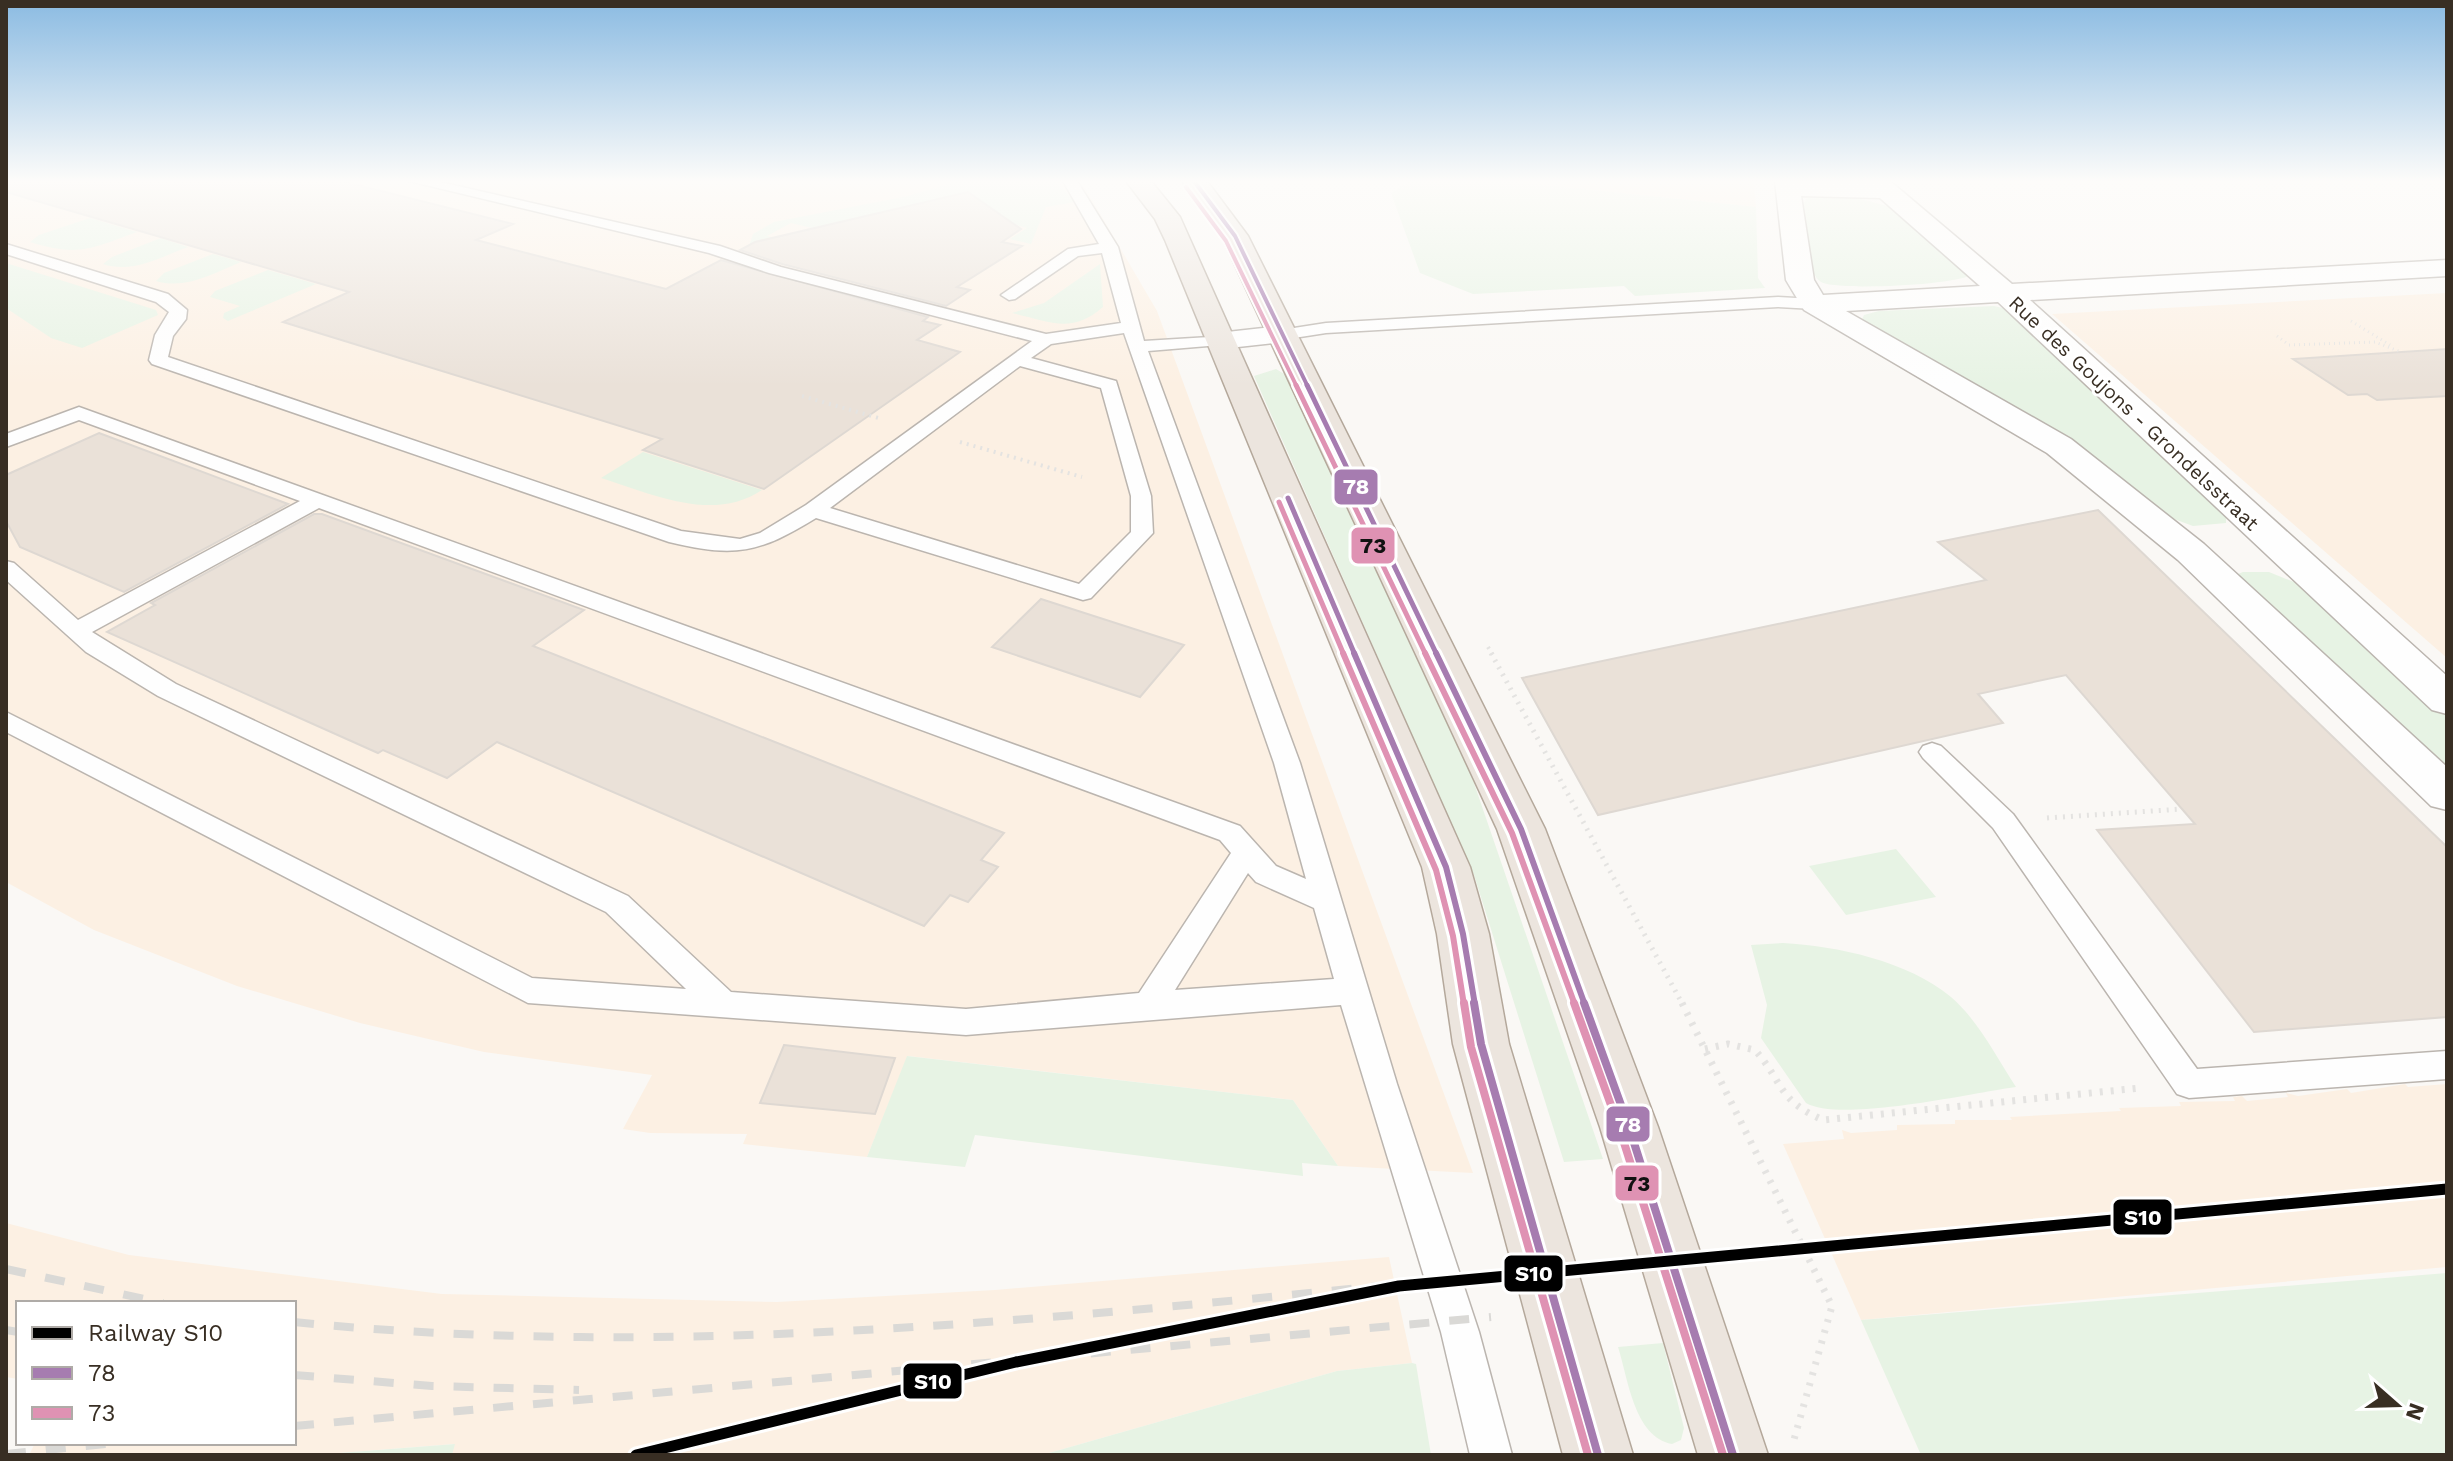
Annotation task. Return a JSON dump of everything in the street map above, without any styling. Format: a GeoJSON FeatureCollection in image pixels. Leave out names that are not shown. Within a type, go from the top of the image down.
{"type":"FeatureCollection","features":[{"type":"Feature","properties":{"kind":"main road"},"geometry":{"type":"LineString","coordinates":[[1181,249],[1446,867],[1463,934],[1481,1044],[1598,1455]]}},
{"type":"Feature","properties":{"kind":"main road"},"geometry":{"type":"LineString","coordinates":[[1241,249],[1521,829],[1743,1443]]}},
{"type":"Feature","properties":{"kind":"street"},"geometry":{"type":"LineString","coordinates":[[1796,249],[1800,280],[1814,304],[2059,446],[2191,552],[2447,794]]}},
{"type":"Feature","properties":{"kind":"street","name":"Rue des Goujons - Grondelsstraat"},"geometry":{"type":"LineString","coordinates":[[1954,249],[2447,700]]}},
{"type":"Feature","properties":{"kind":"street"},"geometry":{"type":"LineString","coordinates":[[1814,304],[2447,268]]}},
{"type":"Feature","properties":{"kind":"street"},"geometry":{"type":"LineString","coordinates":[[1220,340],[1281,335]]}},
{"type":"Feature","properties":{"kind":"street","name":"Rue des Goujons - Grondelsstraat"},"geometry":{"type":"LineString","coordinates":[[2191,552],[2283,553]]}},
{"type":"Feature","properties":{"kind":"lane"},"geometry":{"type":"LineString","coordinates":[[7,249],[162,298],[178,310],[177,319],[164,335],[158,360],[677,537],[741,546],[768,538],[814,510],[1046,339]]}},
{"type":"Feature","properties":{"kind":"lane"},"geometry":{"type":"LineString","coordinates":[[715,249],[775,270],[1046,339],[1134,337],[1220,340]]}},
{"type":"Feature","properties":{"kind":"lane"},"geometry":{"type":"LineString","coordinates":[[1009,295],[1074,252],[1094,249]]}},
{"type":"Feature","properties":{"kind":"lane"},"geometry":{"type":"LineString","coordinates":[[1111,249],[1134,337],[1287,763],[1353,991],[1460,1332],[1491,1455]]}},
{"type":"Feature","properties":{"kind":"lane"},"geometry":{"type":"LineString","coordinates":[[1281,335],[1357,326],[1778,302],[1814,304]]}},
{"type":"Feature","properties":{"kind":"lane"},"geometry":{"type":"LineString","coordinates":[[814,510],[1083,593],[1142,533],[1141,496],[1109,385],[1017,360]]}},
{"type":"Feature","properties":{"kind":"lane"},"geometry":{"type":"LineString","coordinates":[[6,441],[79,413],[1230,833],[1266,874],[1327,901]]}},
{"type":"Feature","properties":{"kind":"lane"},"geometry":{"type":"LineString","coordinates":[[75,631],[318,500]]}},
{"type":"Feature","properties":{"kind":"lane"},"geometry":{"type":"LineString","coordinates":[[6,568],[75,631],[167,690],[617,904],[723,1004]]}},
{"type":"Feature","properties":{"kind":"lane"},"geometry":{"type":"LineString","coordinates":[[6,721],[528,990],[966,1022],[1353,991]]}},
{"type":"Feature","properties":{"kind":"lane"},"geometry":{"type":"LineString","coordinates":[[1932,752],[2003,821],[2189,1084],[2447,1065]]}},
{"type":"Feature","properties":{"kind":"lane"},"geometry":{"type":"LineString","coordinates":[[1148,1006],[1246,852]]}},
{"type":"Feature","properties":{"kind":"path"},"geometry":{"type":"LineString","coordinates":[[2277,336],[2289,345],[2375,342],[2401,352],[2351,321]]}},
{"type":"Feature","properties":{"kind":"path"},"geometry":{"type":"LineString","coordinates":[[2033,819],[2182,809]]}},
{"type":"Feature","properties":{"kind":"path"},"geometry":{"type":"LineString","coordinates":[[1705,1049],[1727,1043],[1747,1044],[1758,1053],[1793,1105],[1823,1120],[2089,1092]]}},
{"type":"Feature","properties":{"kind":"shaded area"},"geometry":{"type":"Polygon","coordinates":[[[6,249],[1121,249],[1157,311],[1473,1173],[1338,1166],[1293,1100],[908,1056],[867,1157],[743,1144],[747,1134],[650,1133],[623,1129],[652,1075],[484,1052],[360,1023],[237,986],[94,930],[6,882],[6,249]]]}},
{"type":"Feature","properties":{"kind":"shaded area"},"geometry":{"type":"Polygon","coordinates":[[[2447,293],[2447,658],[2052,314],[2447,293]]]}},
{"type":"Feature","properties":{"kind":"shaded area"},"geometry":{"type":"Polygon","coordinates":[[[2405,1084],[2408,1087],[2447,1084],[2447,1267],[1861,1320],[1783,1144],[1844,1139],[1842,1130],[1851,1133],[1897,1130],[1897,1125],[1955,1124],[1955,1120],[2012,1120],[2010,1117],[2181,1106],[2179,1102],[2235,1101],[2233,1097],[2242,1096],[2247,1101],[2288,1097],[2286,1093],[2298,1096],[2347,1089],[2351,1093],[2405,1084]]]}},
{"type":"Feature","properties":{"kind":"shaded area"},"geometry":{"type":"Polygon","coordinates":[[[6,1223],[129,1255],[442,1294],[777,1302],[995,1290],[1389,1257],[1412,1363],[1337,1371],[1042,1455],[452,1455],[454,1444],[314,1455],[29,1455],[34,1445],[296,1445],[296,1301],[16,1301],[16,1379],[6,1377],[6,1223]]]}},
{"type":"Feature","properties":{"kind":"green space"},"geometry":{"type":"Polygon","coordinates":[[[132,249],[182,249],[136,266],[103,264],[132,249]]]}},
{"type":"Feature","properties":{"kind":"green space"},"geometry":{"type":"Polygon","coordinates":[[[754,249],[818,249],[804,257],[803,264],[763,255],[754,249]]]}},
{"type":"Feature","properties":{"kind":"green space"},"geometry":{"type":"Polygon","coordinates":[[[1411,249],[1757,249],[1758,278],[1765,288],[1635,296],[1624,286],[1473,294],[1420,273],[1411,249]]]}},
{"type":"Feature","properties":{"kind":"green space"},"geometry":{"type":"Polygon","coordinates":[[[1807,249],[1942,249],[1970,275],[1943,282],[1896,286],[1831,285],[1816,277],[1807,249]]]}},
{"type":"Feature","properties":{"kind":"green space"},"geometry":{"type":"Polygon","coordinates":[[[213,254],[241,262],[189,282],[156,281],[164,273],[213,254]]]}},
{"type":"Feature","properties":{"kind":"green space"},"geometry":{"type":"Polygon","coordinates":[[[6,263],[156,310],[158,315],[82,348],[51,338],[6,308],[6,263]]]}},
{"type":"Feature","properties":{"kind":"green space"},"geometry":{"type":"Polygon","coordinates":[[[1100,264],[1103,307],[1091,316],[1059,324],[1012,313],[1044,303],[1100,264]]]}},
{"type":"Feature","properties":{"kind":"green space"},"geometry":{"type":"Polygon","coordinates":[[[268,270],[316,284],[228,321],[223,318],[224,313],[240,306],[210,297],[215,291],[268,270]]]}},
{"type":"Feature","properties":{"kind":"green space"},"geometry":{"type":"Polygon","coordinates":[[[1994,306],[2011,310],[2226,517],[2226,523],[2193,526],[2174,519],[1861,322],[1864,315],[1879,311],[1994,306]]]}},
{"type":"Feature","properties":{"kind":"green space"},"geometry":{"type":"Polygon","coordinates":[[[1276,369],[1286,375],[1452,719],[1603,1159],[1564,1162],[1474,875],[1254,376],[1276,369]]]}},
{"type":"Feature","properties":{"kind":"green space"},"geometry":{"type":"Polygon","coordinates":[[[643,452],[762,490],[743,500],[703,505],[661,498],[601,478],[643,452]]]}},
{"type":"Feature","properties":{"kind":"green space"},"geometry":{"type":"Polygon","coordinates":[[[2269,572],[2316,591],[2447,711],[2447,784],[2236,582],[2238,574],[2269,572]]]}},
{"type":"Feature","properties":{"kind":"green space"},"geometry":{"type":"Polygon","coordinates":[[[1896,849],[1936,897],[1846,915],[1809,866],[1896,849]]]}},
{"type":"Feature","properties":{"kind":"green space"},"geometry":{"type":"Polygon","coordinates":[[[1783,943],[1849,952],[1893,965],[1934,984],[1970,1017],[2016,1087],[1876,1108],[1847,1110],[1806,1103],[1761,1038],[1767,1005],[1751,945],[1783,943]]]}},
{"type":"Feature","properties":{"kind":"green space"},"geometry":{"type":"Polygon","coordinates":[[[907,1056],[1293,1100],[1338,1166],[1302,1163],[1303,1176],[975,1135],[965,1167],[867,1157],[907,1056]]]}},
{"type":"Feature","properties":{"kind":"green space"},"geometry":{"type":"Polygon","coordinates":[[[2447,1273],[2447,1455],[1921,1455],[1861,1320],[2447,1273]]]}},
{"type":"Feature","properties":{"kind":"green space"},"geometry":{"type":"Polygon","coordinates":[[[1663,1343],[1684,1428],[1681,1440],[1672,1444],[1659,1439],[1641,1418],[1629,1389],[1618,1347],[1663,1343]]]}},
{"type":"Feature","properties":{"kind":"green space"},"geometry":{"type":"Polygon","coordinates":[[[1416,1364],[1431,1455],[1042,1455],[1337,1371],[1416,1364]]]}},
{"type":"Feature","properties":{"kind":"green space"},"geometry":{"type":"Polygon","coordinates":[[[455,1444],[452,1455],[314,1455],[455,1444]]]}},
{"type":"Feature","properties":{"kind":"building"},"geometry":{"type":"Polygon","coordinates":[[[202,249],[512,249],[666,289],[721,260],[928,317],[923,321],[940,325],[917,340],[960,352],[764,489],[643,450],[662,439],[283,322],[349,292],[202,249]]]}},
{"type":"Feature","properties":{"kind":"building"},"geometry":{"type":"Polygon","coordinates":[[[1017,249],[957,287],[970,290],[946,306],[782,264],[740,250],[1017,249]]]}},
{"type":"Feature","properties":{"kind":"building"},"geometry":{"type":"Polygon","coordinates":[[[2447,349],[2447,396],[2377,400],[2367,394],[2348,395],[2293,359],[2447,349]]]}},
{"type":"Feature","properties":{"kind":"building"},"geometry":{"type":"Polygon","coordinates":[[[99,433],[288,504],[124,592],[20,547],[6,521],[6,475],[99,433]]]}},
{"type":"Feature","properties":{"kind":"building"},"geometry":{"type":"Polygon","coordinates":[[[2098,510],[2447,847],[2447,1017],[2254,1032],[2097,830],[2195,824],[2066,675],[1978,694],[2003,723],[1598,815],[1522,678],[1986,580],[1938,542],[2098,510]]]}},
{"type":"Feature","properties":{"kind":"building"},"geometry":{"type":"Polygon","coordinates":[[[314,514],[322,514],[584,610],[533,646],[1004,833],[981,860],[998,867],[968,902],[950,895],[924,926],[497,742],[447,778],[383,750],[378,753],[107,632],[155,605],[151,603],[314,514]]]}},
{"type":"Feature","properties":{"kind":"building"},"geometry":{"type":"Polygon","coordinates":[[[1041,599],[1184,645],[1140,697],[992,647],[1041,599]]]}},
{"type":"Feature","properties":{"kind":"building"},"geometry":{"type":"Polygon","coordinates":[[[784,1045],[895,1058],[875,1114],[760,1103],[784,1045]]]}},
{"type":"Feature","properties":{"kind":"railway"},"geometry":{"type":"LineString","coordinates":[[6,1269],[154,1301]]}},
{"type":"Feature","properties":{"kind":"railway"},"geometry":{"type":"LineString","coordinates":[[296,1322],[442,1333],[591,1337],[739,1335],[887,1329],[1036,1318],[1479,1276]]}},
{"type":"Feature","properties":{"kind":"railway"},"geometry":{"type":"LineString","coordinates":[[296,1426],[1491,1317]]}},
{"type":"Feature","properties":{"kind":"railway"},"geometry":{"type":"LineString","coordinates":[[6,1330],[16,1332]]}},
{"type":"Feature","properties":{"kind":"railway"},"geometry":{"type":"LineString","coordinates":[[296,1375],[432,1386],[579,1390]]}},
{"type":"Feature","properties":{"kind":"railway"},"geometry":{"type":"LineString","coordinates":[[6,1454],[96,1445]]}},
{"type":"Feature","properties":{"kind":"rail line","name":"S10"},"geometry":{"type":"LineString","coordinates":[[636,1455],[1016,1362],[1399,1286],[2447,1189]]}},
{"type":"Feature","properties":{"kind":"transit line","name":"73"},"geometry":{"type":"LineString","coordinates":[[1230,249],[1512,833],[1620,1130],[1723,1455]]}},
{"type":"Feature","properties":{"kind":"transit line","name":"78"},"geometry":{"type":"LineString","coordinates":[[1241,249],[1521,829],[1629,1127],[1733,1455]]}},
{"type":"Feature","properties":{"kind":"transit line","name":"78"},"geometry":{"type":"LineString","coordinates":[[1288,498],[1446,867],[1463,934],[1481,1044],[1598,1455]]}},
{"type":"Feature","properties":{"kind":"transit line","name":"73"},"geometry":{"type":"LineString","coordinates":[[1279,502],[1436,870],[1453,936],[1471,1047],[1588,1455]]}}]}
